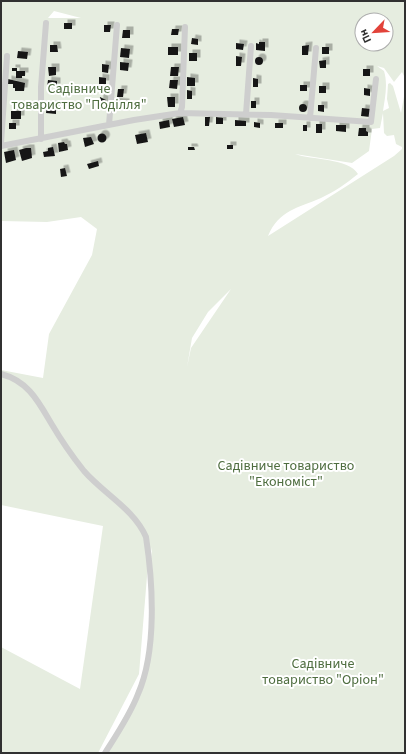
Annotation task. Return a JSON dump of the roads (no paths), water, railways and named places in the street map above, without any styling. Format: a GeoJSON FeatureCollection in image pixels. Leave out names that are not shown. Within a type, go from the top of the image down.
{"type":"FeatureCollection","features":[{"type":"Feature","properties":{"kind":"street"},"geometry":{"type":"LineString","coordinates":[[41,139],[41,87],[46,23]]}},
{"type":"Feature","properties":{"kind":"street"},"geometry":{"type":"LineString","coordinates":[[109,125],[117,25]]}},
{"type":"Feature","properties":{"kind":"street"},"geometry":{"type":"LineString","coordinates":[[180,112],[182,107],[185,27]]}},
{"type":"Feature","properties":{"kind":"street"},"geometry":{"type":"LineString","coordinates":[[246,114],[251,46]]}},
{"type":"Feature","properties":{"kind":"street"},"geometry":{"type":"LineString","coordinates":[[310,118],[316,48]]}},
{"type":"Feature","properties":{"kind":"street"},"geometry":{"type":"LineString","coordinates":[[1,143],[7,56]]}},
{"type":"Feature","properties":{"kind":"street"},"geometry":{"type":"LineString","coordinates":[[1,146],[180,112],[246,114],[371,122],[376,79]]}},
{"type":"Feature","properties":{"kind":"street"},"geometry":{"type":"LineString","coordinates":[[1,374],[20,382],[30,389],[59,435],[84,470],[134,517],[141,525],[146,537],[152,627],[150,653],[139,694],[105,753]]}},
{"type":"Feature","properties":{"kind":"park label","name":"Садівниче товариство \"Поділля\""},"geometry":{"type":"Point","coordinates":[79,96]}},
{"type":"Feature","properties":{"kind":"park label","name":"Садівниче товариство \"Економіст\""},"geometry":{"type":"Point","coordinates":[286,474]}},
{"type":"Feature","properties":{"kind":"park label","name":"Садівниче товариство \"Оріон\""},"geometry":{"type":"Point","coordinates":[323,672]}}]}
